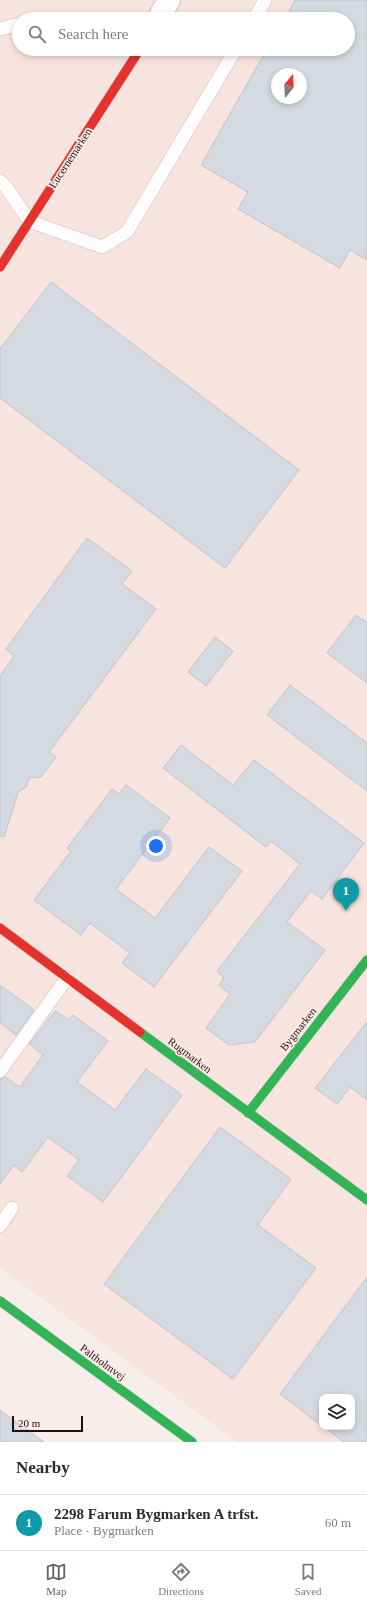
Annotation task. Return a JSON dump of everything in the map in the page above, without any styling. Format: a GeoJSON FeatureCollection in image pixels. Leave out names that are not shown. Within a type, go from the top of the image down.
{"type":"FeatureCollection","features":[{"type":"Feature","properties":{"kind":"street"},"geometry":{"type":"LineString","coordinates":[[162,12],[169,0]]}},
{"type":"Feature","properties":{"kind":"street","name":"Lucernemarken"},"geometry":{"type":"LineString","coordinates":[[0,267],[133,56]]}},
{"type":"Feature","properties":{"kind":"street","name":"Rugmarken"},"geometry":{"type":"LineString","coordinates":[[0,928],[367,1200]]}},
{"type":"Feature","properties":{"kind":"street","name":"Bygmarken"},"geometry":{"type":"LineString","coordinates":[[248,1113],[367,960]]}},
{"type":"Feature","properties":{"kind":"street","name":"Paltholmvej"},"geometry":{"type":"LineString","coordinates":[[0,1301],[192,1442]]}},
{"type":"Feature","properties":{"kind":"lane"},"geometry":{"type":"LineString","coordinates":[[258,12],[265,0]]}},
{"type":"Feature","properties":{"kind":"lane"},"geometry":{"type":"LineString","coordinates":[[0,29],[12,26]]}},
{"type":"Feature","properties":{"kind":"lane"},"geometry":{"type":"LineString","coordinates":[[0,181],[29,221],[102,247],[127,232],[232,56]]}},
{"type":"Feature","properties":{"kind":"lane"},"geometry":{"type":"LineString","coordinates":[[0,1071],[68,978]]}},
{"type":"Feature","properties":{"kind":"lane"},"geometry":{"type":"LineString","coordinates":[[0,1226],[12,1208]]}},
{"type":"Feature","properties":{"kind":"shaded area"},"geometry":{"type":"Polygon","coordinates":[[[0,0],[367,0],[367,1442],[237,1442],[0,1268],[0,0]]]}},
{"type":"Feature","properties":{"kind":"building"},"geometry":{"type":"Polygon","coordinates":[[[295,0],[367,0],[367,260],[350,250],[340,268],[238,209],[248,192],[201,165],[263,56],[355,56],[355,12],[289,12],[295,0]]]}},
{"type":"Feature","properties":{"kind":"building"},"geometry":{"type":"Polygon","coordinates":[[[51,282],[299,470],[225,568],[0,398],[0,349],[51,282]]]}},
{"type":"Feature","properties":{"kind":"building"},"geometry":{"type":"Polygon","coordinates":[[[87,538],[132,571],[122,584],[156,609],[49,752],[56,757],[41,777],[29,778],[26,787],[18,792],[4,837],[0,836],[0,676],[14,656],[6,649],[87,538]]]}},
{"type":"Feature","properties":{"kind":"building"},"geometry":{"type":"Polygon","coordinates":[[[356,615],[367,623],[367,683],[327,653],[356,615]]]}},
{"type":"Feature","properties":{"kind":"building"},"geometry":{"type":"Polygon","coordinates":[[[215,637],[233,651],[206,686],[188,672],[215,637]]]}},
{"type":"Feature","properties":{"kind":"building"},"geometry":{"type":"Polygon","coordinates":[[[290,685],[367,743],[367,791],[267,715],[290,685]]]}},
{"type":"Feature","properties":{"kind":"building"},"geometry":{"type":"Polygon","coordinates":[[[181,745],[233,785],[254,760],[364,843],[322,899],[311,891],[287,922],[325,950],[255,1042],[229,1045],[206,1028],[230,994],[219,985],[224,978],[217,971],[300,864],[271,841],[266,847],[163,768],[181,745]]]}},
{"type":"Feature","properties":{"kind":"building"},"geometry":{"type":"Polygon","coordinates":[[[126,785],[170,818],[116,889],[155,918],[209,847],[242,871],[154,987],[122,963],[130,953],[90,923],[81,935],[34,900],[71,851],[67,848],[112,789],[119,794],[126,785]]]}},
{"type":"Feature","properties":{"kind":"building"},"geometry":{"type":"Polygon","coordinates":[[[0,985],[34,1010],[16,1035],[0,1023],[0,985]]]}},
{"type":"Feature","properties":{"kind":"building"},"geometry":{"type":"Polygon","coordinates":[[[55,1011],[69,1020],[73,1015],[108,1041],[77,1082],[115,1110],[146,1069],[182,1095],[103,1202],[67,1176],[79,1160],[48,1137],[22,1172],[14,1165],[0,1184],[0,1079],[5,1077],[20,1087],[43,1055],[29,1044],[55,1011]]]}},
{"type":"Feature","properties":{"kind":"building"},"geometry":{"type":"Polygon","coordinates":[[[367,1022],[367,1100],[350,1087],[337,1104],[315,1088],[367,1022]]]}},
{"type":"Feature","properties":{"kind":"building"},"geometry":{"type":"Polygon","coordinates":[[[220,1127],[291,1179],[258,1225],[316,1268],[233,1379],[104,1284],[220,1127]]]}},
{"type":"Feature","properties":{"kind":"building"},"geometry":{"type":"Polygon","coordinates":[[[367,1277],[367,1442],[344,1442],[328,1430],[355,1430],[355,1394],[319,1394],[319,1424],[280,1394],[367,1277]]]}},
{"type":"Feature","properties":{"kind":"building"},"geometry":{"type":"Polygon","coordinates":[[[0,1410],[44,1442],[0,1442],[0,1410]]]}},
{"type":"Feature","properties":{"kind":"traffic: fast"},"geometry":{"type":"LineString","coordinates":[[248,1113],[367,960]]}},
{"type":"Feature","properties":{"kind":"traffic: fast"},"geometry":{"type":"LineString","coordinates":[[140,1032],[367,1200]]}},
{"type":"Feature","properties":{"kind":"traffic: fast"},"geometry":{"type":"LineString","coordinates":[[0,1301],[192,1442]]}},
{"type":"Feature","properties":{"kind":"traffic: jam"},"geometry":{"type":"LineString","coordinates":[[0,267],[136,56]]}},
{"type":"Feature","properties":{"kind":"traffic: jam"},"geometry":{"type":"LineString","coordinates":[[0,928],[140,1032]]}},
{"type":"Feature","properties":{"kind":"place","name":"2298 Farum Bygmarken A trfst."},"geometry":{"type":"Point","coordinates":[346,911]}}]}
